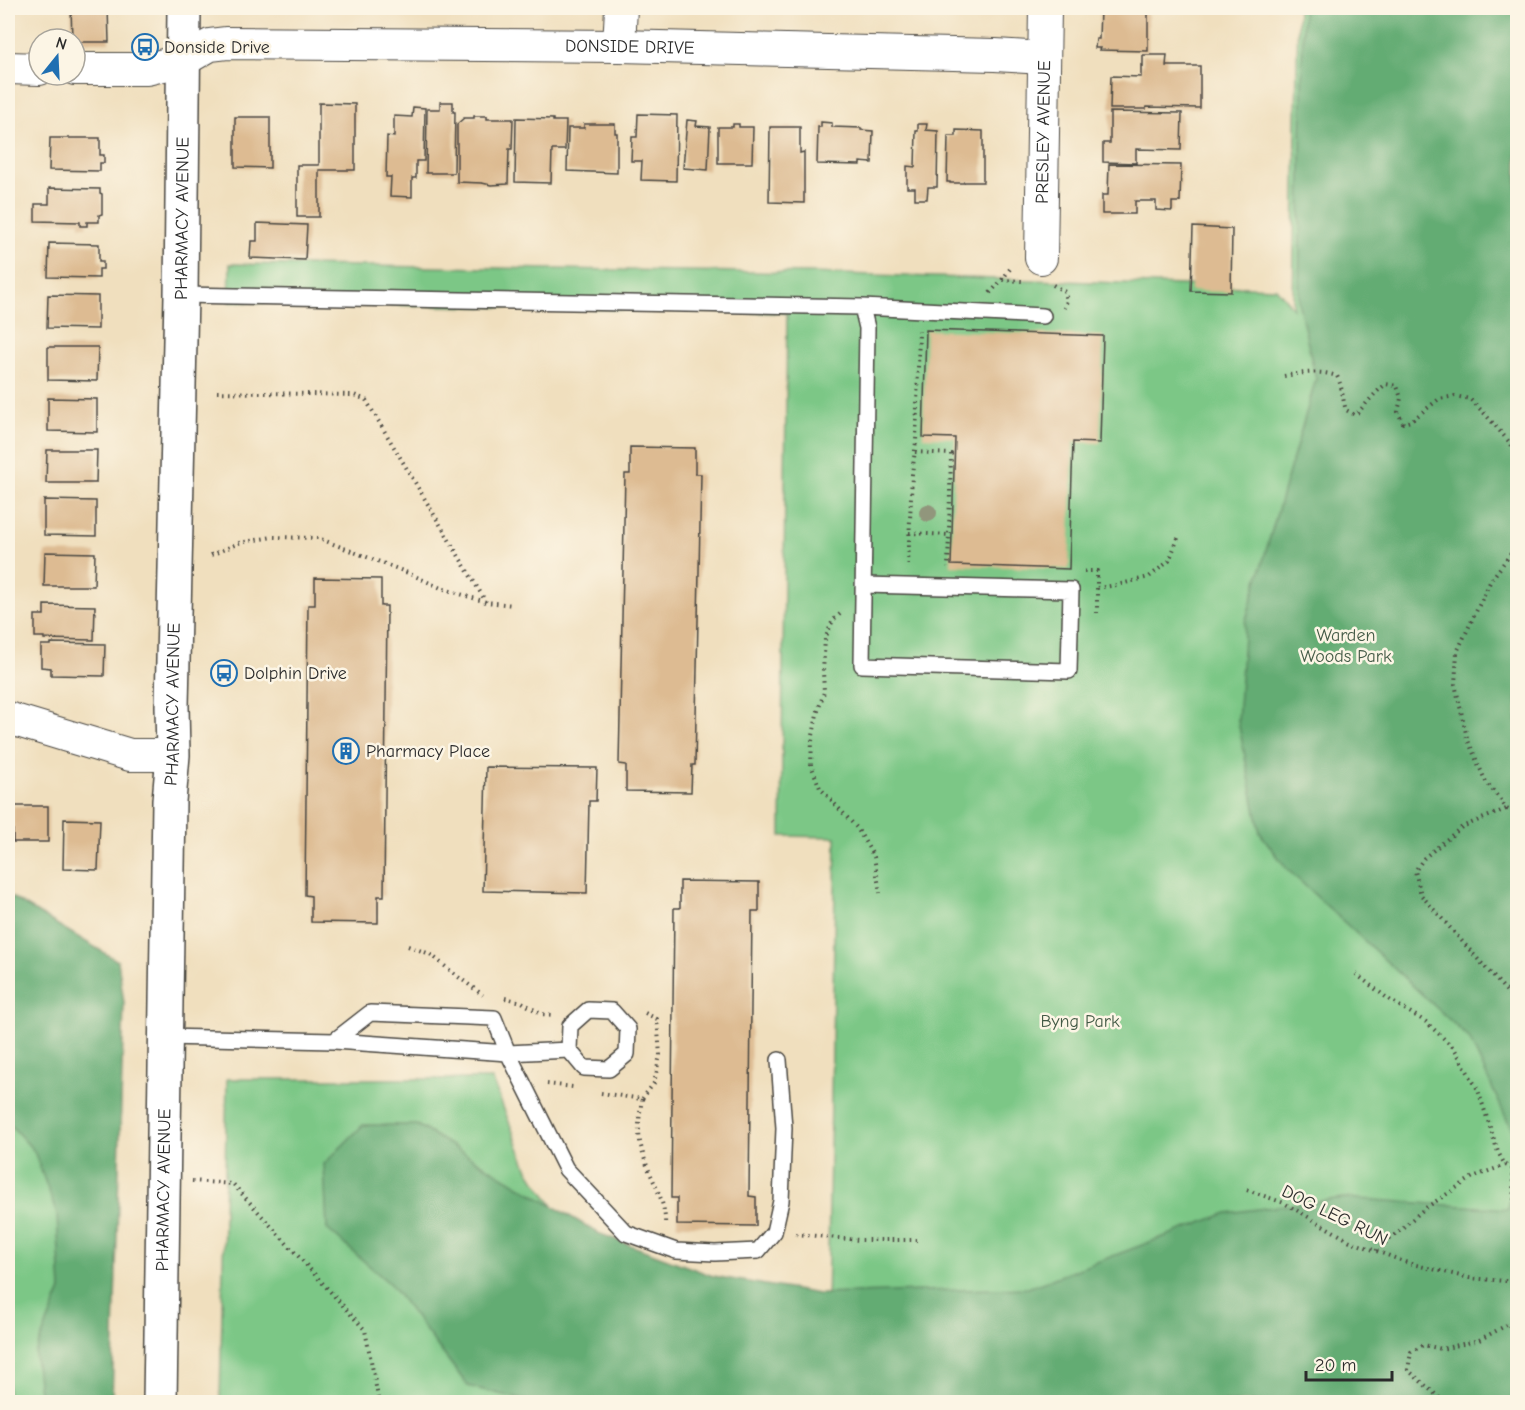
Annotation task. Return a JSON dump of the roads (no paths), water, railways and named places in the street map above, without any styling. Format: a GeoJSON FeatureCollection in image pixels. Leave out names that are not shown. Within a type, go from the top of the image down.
{"type":"FeatureCollection","features":[{"type":"Feature","properties":{"kind":"street","name":"PHARMACY AVENUE"},"geometry":{"type":"LineString","coordinates":[[160,1402],[169,801],[173,755],[172,694],[181,295],[184,8]]}},
{"type":"Feature","properties":{"kind":"street"},"geometry":{"type":"LineString","coordinates":[[619,46],[621,8]]}},
{"type":"Feature","properties":{"kind":"street","name":"PRESLEY AVENUE"},"geometry":{"type":"LineString","coordinates":[[1037,274],[1045,8]]}},
{"type":"Feature","properties":{"kind":"street","name":"DONSIDE DRIVE"},"geometry":{"type":"LineString","coordinates":[[87,69],[141,70],[184,60],[210,45],[227,43],[619,46],[1044,58]]}},
{"type":"Feature","properties":{"kind":"street"},"geometry":{"type":"LineString","coordinates":[[8,69],[27,69]]}},
{"type":"Feature","properties":{"kind":"street"},"geometry":{"type":"LineString","coordinates":[[8,718],[130,754],[173,755]]}},
{"type":"Feature","properties":{"kind":"lane"},"geometry":{"type":"LineString","coordinates":[[181,295],[920,309],[1043,316]]}},
{"type":"Feature","properties":{"kind":"lane"},"geometry":{"type":"LineString","coordinates":[[862,308],[867,328],[862,665],[1069,671],[1071,590],[864,585]]}},
{"type":"Feature","properties":{"kind":"lane"},"geometry":{"type":"LineString","coordinates":[[588,1010],[612,1011],[628,1029],[627,1053],[609,1069],[585,1068],[569,1050],[570,1026],[588,1010]]}},
{"type":"Feature","properties":{"kind":"lane"},"geometry":{"type":"LineString","coordinates":[[334,1041],[370,1013],[494,1018],[508,1053],[566,1169],[626,1233],[676,1251],[715,1253],[758,1251],[774,1232],[780,1201],[784,1128],[779,1060]]}},
{"type":"Feature","properties":{"kind":"lane"},"geometry":{"type":"LineString","coordinates":[[165,1037],[334,1041],[508,1053],[569,1050]]}},
{"type":"Feature","properties":{"kind":"place","name":"Donside Drive"},"geometry":{"type":"Point","coordinates":[145,47]}},
{"type":"Feature","properties":{"kind":"place","name":"Dolphin Drive"},"geometry":{"type":"Point","coordinates":[224,673]}},
{"type":"Feature","properties":{"kind":"place","name":"Pharmacy Place"},"geometry":{"type":"Point","coordinates":[346,751]}},
{"type":"Feature","properties":{"kind":"park label","name":"Warden Woods Park"},"geometry":{"type":"Point","coordinates":[1346,645]}},
{"type":"Feature","properties":{"kind":"park label","name":"Byng Park"},"geometry":{"type":"Point","coordinates":[1080,1021]}}]}
